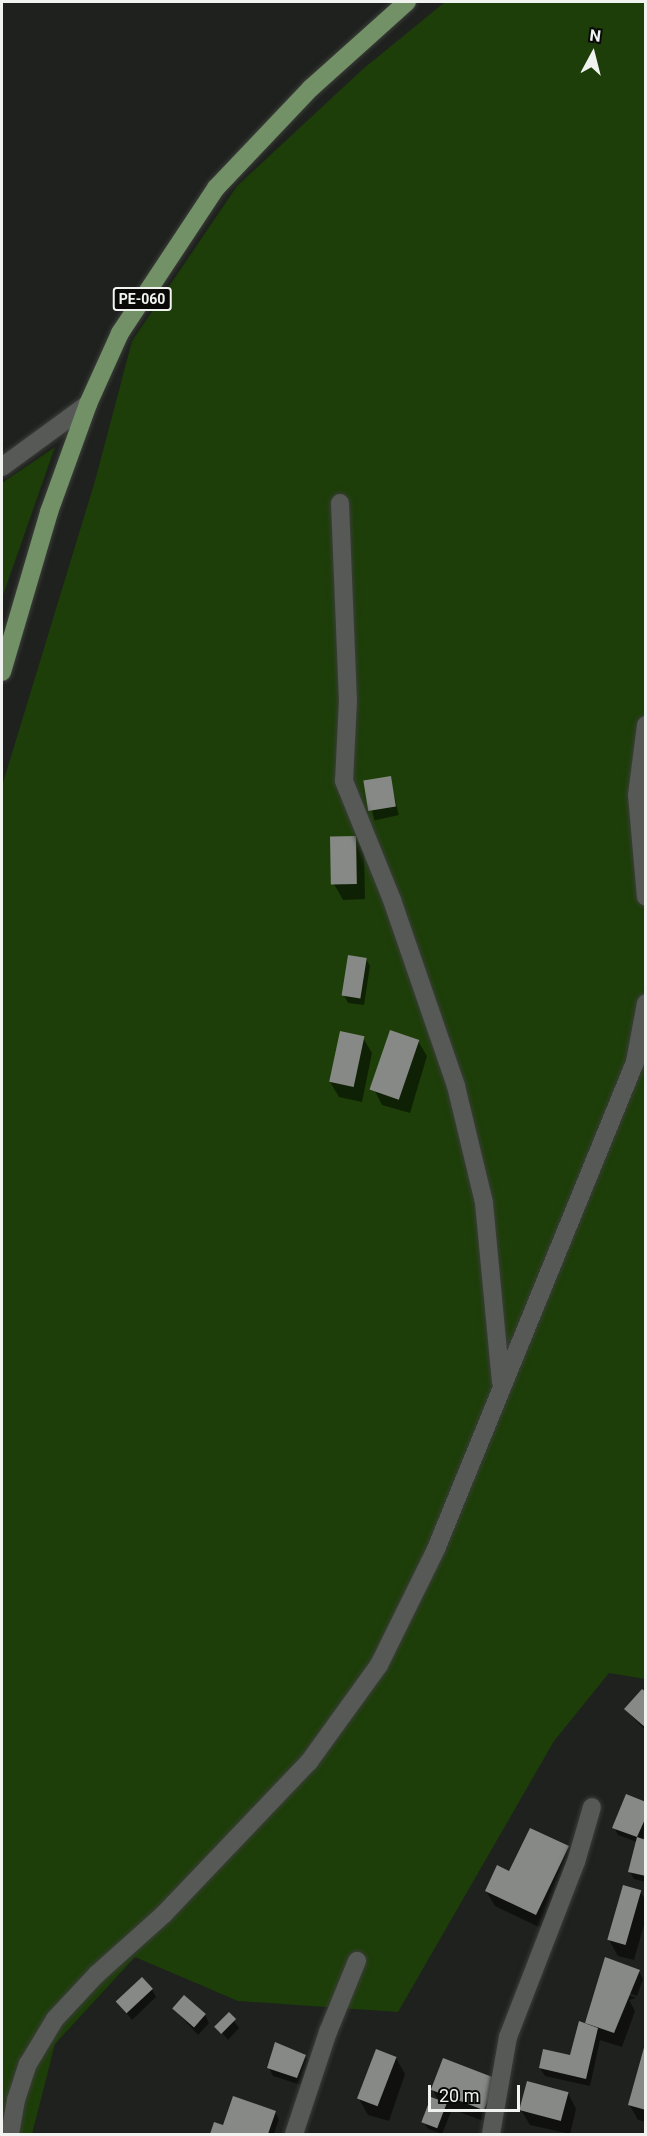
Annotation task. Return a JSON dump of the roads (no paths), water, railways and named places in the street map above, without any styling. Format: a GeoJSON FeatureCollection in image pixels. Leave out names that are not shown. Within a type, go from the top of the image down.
{"type":"FeatureCollection","features":[{"type":"Feature","properties":{"kind":"main road","name":"PE-060"},"geometry":{"type":"LineString","coordinates":[[2,672],[50,512],[88,404],[120,333],[216,188],[311,88],[406,2]]}},
{"type":"Feature","properties":{"kind":"street"},"geometry":{"type":"LineString","coordinates":[[2,468],[88,404]]}},
{"type":"Feature","properties":{"kind":"street"},"geometry":{"type":"LineString","coordinates":[[340,502],[348,700],[344,781],[392,900],[456,1086],[484,1203],[501,1384]]}},
{"type":"Feature","properties":{"kind":"street"},"geometry":{"type":"LineString","coordinates":[[645,725],[637,795],[645,897]]}},
{"type":"Feature","properties":{"kind":"street"},"geometry":{"type":"LineString","coordinates":[[10,2134],[16,2100],[28,2064],[55,2019],[97,1974],[164,1914],[309,1762],[379,1665],[436,1549],[501,1384],[635,1062],[645,1003]]}},
{"type":"Feature","properties":{"kind":"street"},"geometry":{"type":"LineString","coordinates":[[491,2134],[508,2037],[576,1862],[592,1807]]}},
{"type":"Feature","properties":{"kind":"street"},"geometry":{"type":"LineString","coordinates":[[294,2134],[328,2032],[357,1961]]}}]}
